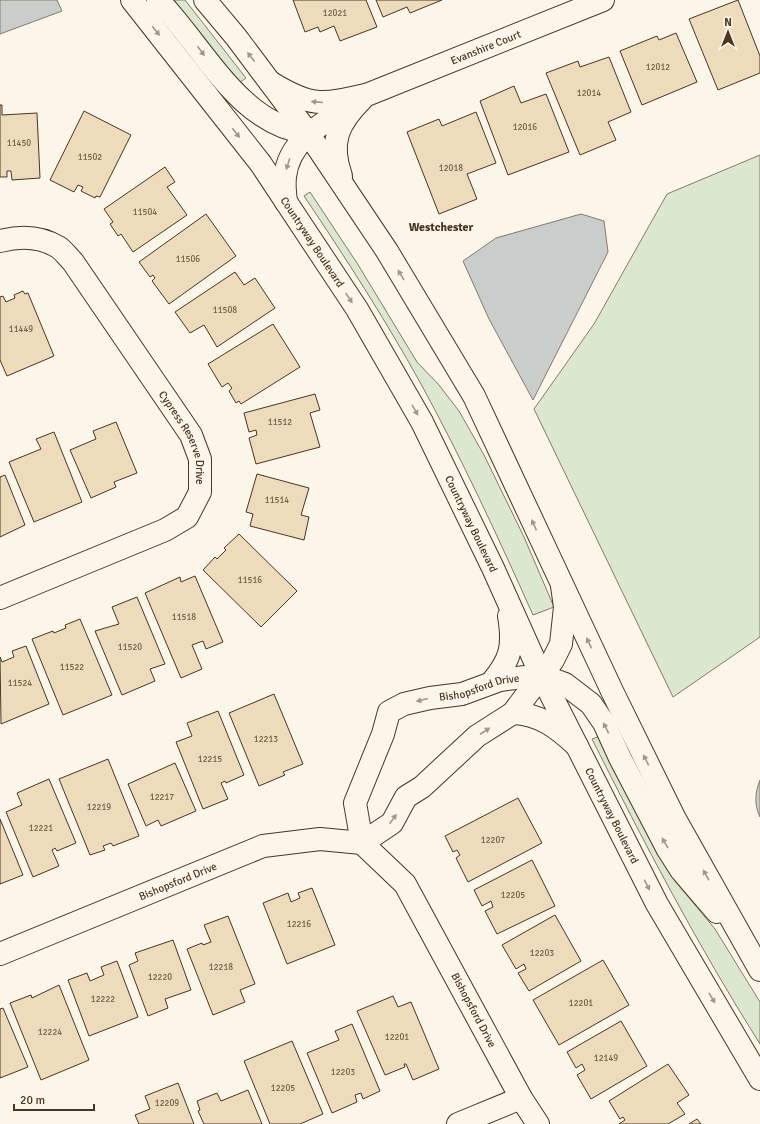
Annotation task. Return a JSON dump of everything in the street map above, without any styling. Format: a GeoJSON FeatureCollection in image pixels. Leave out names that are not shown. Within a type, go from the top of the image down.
{"type":"FeatureCollection","features":[{"type":"Feature","properties":{"kind":"street","name":"Countryway Boulevard"},"geometry":{"type":"LineString","coordinates":[[132,0],[261,164],[357,309],[422,422],[506,597],[541,675],[657,904],[760,1079]]}},
{"type":"Feature","properties":{"kind":"street"},"geometry":{"type":"LineString","coordinates":[[158,0],[177,20],[216,71],[248,107],[278,125],[294,131],[308,133]]}},
{"type":"Feature","properties":{"kind":"street"},"geometry":{"type":"LineString","coordinates":[[206,0],[308,133],[387,251],[474,396],[613,693],[675,819],[760,970]]}},
{"type":"Feature","properties":{"kind":"street","name":"Evanshire Court"},"geometry":{"type":"LineString","coordinates":[[286,202],[284,179],[290,155],[308,133],[366,96],[603,0]]}},
{"type":"Feature","properties":{"kind":"street","name":"Evanshire Court"},"geometry":{"type":"LineString","coordinates":[[270,82],[304,100],[319,103],[334,102],[366,96]]}},
{"type":"Feature","properties":{"kind":"street"},"geometry":{"type":"LineString","coordinates":[[346,190],[339,169],[337,139],[340,126],[347,114],[366,96]]}},
{"type":"Feature","properties":{"kind":"street","name":"Cypress Reserve Drive"},"geometry":{"type":"LineString","coordinates":[[0,241],[14,237],[39,239],[58,247],[73,262],[191,436],[200,459],[200,492],[187,517],[165,530],[0,598]]}},
{"type":"Feature","properties":{"kind":"street","name":"Bishopsford Drive"},"geometry":{"type":"LineString","coordinates":[[0,954],[263,846],[320,839],[362,843],[392,822],[406,797],[422,787],[477,736],[513,713],[553,660],[561,644],[564,607],[561,582]]}},
{"type":"Feature","properties":{"kind":"street"},"geometry":{"type":"LineString","coordinates":[[492,682],[509,656],[512,643],[506,597]]}},
{"type":"Feature","properties":{"kind":"street"},"geometry":{"type":"LineString","coordinates":[[541,675],[565,684],[591,704],[604,723],[651,820],[681,870],[742,939]]}},
{"type":"Feature","properties":{"kind":"street","name":"Bishopsford Drive"},"geometry":{"type":"LineString","coordinates":[[538,1124],[521,1098],[406,884],[362,843],[355,803],[383,734],[389,712],[404,704],[430,698],[462,694],[500,680],[541,675]]}},
{"type":"Feature","properties":{"kind":"street"},"geometry":{"type":"LineString","coordinates":[[513,713],[525,713],[548,721],[577,746]]}},
{"type":"Feature","properties":{"kind":"street"},"geometry":{"type":"LineString","coordinates":[[458,1124],[521,1098]]}},
{"type":"Feature","properties":{"kind":"green space"},"geometry":{"type":"Polygon","coordinates":[[[174,0],[185,0],[246,78],[239,83],[174,0]]]}},
{"type":"Feature","properties":{"kind":"green space"},"geometry":{"type":"Polygon","coordinates":[[[760,155],[760,637],[673,697],[534,409],[594,324],[667,194],[760,155]]]}},
{"type":"Feature","properties":{"kind":"green space"},"geometry":{"type":"Polygon","coordinates":[[[310,192],[357,263],[417,362],[439,385],[459,411],[484,455],[524,537],[554,607],[533,615],[479,498],[436,412],[379,312],[304,196],[310,192]]]}},
{"type":"Feature","properties":{"kind":"green space"},"geometry":{"type":"Polygon","coordinates":[[[600,736],[674,880],[715,929],[760,1002],[760,1044],[693,932],[631,817],[592,739],[600,736]]]}},
{"type":"Feature","properties":{"kind":"shaded area"},"geometry":{"type":"Polygon","coordinates":[[[0,0],[57,0],[62,11],[0,34],[0,0]]]}},
{"type":"Feature","properties":{"kind":"shaded area"},"geometry":{"type":"Polygon","coordinates":[[[581,214],[604,221],[608,252],[533,400],[489,319],[463,261],[496,238],[581,214]]]}},
{"type":"Feature","properties":{"kind":"shaded area"},"geometry":{"type":"Polygon","coordinates":[[[760,780],[760,817],[756,798],[760,780]]]}},
{"type":"Feature","properties":{"kind":"building"},"geometry":{"type":"Polygon","coordinates":[[[293,0],[366,0],[377,27],[340,41],[334,26],[320,32],[318,27],[305,32],[293,0]]]}},
{"type":"Feature","properties":{"kind":"building"},"geometry":{"type":"Polygon","coordinates":[[[376,0],[442,0],[410,13],[407,7],[383,17],[376,0]]]}},
{"type":"Feature","properties":{"kind":"building"},"geometry":{"type":"Polygon","coordinates":[[[738,0],[760,56],[760,73],[718,90],[689,19],[738,0]]]}},
{"type":"Feature","properties":{"kind":"building"},"geometry":{"type":"Polygon","coordinates":[[[676,33],[697,82],[642,105],[620,51],[657,36],[659,40],[676,33]]]}},
{"type":"Feature","properties":{"kind":"building"},"geometry":{"type":"Polygon","coordinates":[[[609,57],[631,112],[608,122],[616,140],[580,155],[546,73],[578,61],[580,67],[609,57]]]}},
{"type":"Feature","properties":{"kind":"building"},"geometry":{"type":"Polygon","coordinates":[[[514,86],[521,103],[546,94],[569,152],[508,175],[480,101],[514,86]]]}},
{"type":"Feature","properties":{"kind":"building"},"geometry":{"type":"Polygon","coordinates":[[[0,105],[2,105],[2,115],[37,113],[40,178],[12,180],[11,171],[7,171],[7,177],[0,177],[0,105]]]}},
{"type":"Feature","properties":{"kind":"building"},"geometry":{"type":"Polygon","coordinates":[[[84,111],[131,135],[100,197],[96,196],[95,198],[81,191],[83,187],[78,185],[74,192],[50,180],[84,111]]]}},
{"type":"Feature","properties":{"kind":"building"},"geometry":{"type":"Polygon","coordinates":[[[476,112],[496,163],[467,174],[477,199],[439,214],[407,132],[439,119],[442,126],[476,112]]]}},
{"type":"Feature","properties":{"kind":"building"},"geometry":{"type":"Polygon","coordinates":[[[165,167],[175,182],[167,187],[187,215],[133,252],[121,234],[118,236],[110,224],[113,222],[104,209],[165,167]]]}},
{"type":"Feature","properties":{"kind":"building"},"geometry":{"type":"Polygon","coordinates":[[[206,214],[236,256],[169,304],[152,281],[155,278],[153,275],[150,277],[139,262],[206,214]]]}},
{"type":"Feature","properties":{"kind":"building"},"geometry":{"type":"Polygon","coordinates":[[[235,272],[244,285],[255,278],[275,308],[217,347],[204,325],[190,333],[175,312],[235,272]]]}},
{"type":"Feature","properties":{"kind":"building"},"geometry":{"type":"Polygon","coordinates":[[[23,291],[25,294],[28,293],[54,356],[7,376],[0,360],[0,297],[3,296],[6,302],[15,298],[14,295],[23,291]]]}},
{"type":"Feature","properties":{"kind":"building"},"geometry":{"type":"Polygon","coordinates":[[[273,324],[300,367],[241,404],[239,401],[236,403],[229,391],[232,388],[228,383],[222,387],[208,364],[273,324]]]}},
{"type":"Feature","properties":{"kind":"building"},"geometry":{"type":"Polygon","coordinates":[[[315,394],[320,410],[310,413],[320,447],[256,464],[249,438],[257,435],[256,430],[249,432],[244,413],[315,394]]]}},
{"type":"Feature","properties":{"kind":"building"},"geometry":{"type":"Polygon","coordinates":[[[116,422],[137,473],[114,482],[116,487],[91,498],[70,450],[96,439],[93,431],[116,422]]]}},
{"type":"Feature","properties":{"kind":"building"},"geometry":{"type":"Polygon","coordinates":[[[54,432],[82,502],[34,522],[9,462],[41,449],[36,439],[54,432]]]}},
{"type":"Feature","properties":{"kind":"building"},"geometry":{"type":"Polygon","coordinates":[[[257,474],[309,488],[301,515],[309,517],[304,540],[250,526],[253,514],[246,512],[257,474]]]}},
{"type":"Feature","properties":{"kind":"building"},"geometry":{"type":"Polygon","coordinates":[[[5,475],[25,525],[0,537],[0,477],[5,475]]]}},
{"type":"Feature","properties":{"kind":"building"},"geometry":{"type":"Polygon","coordinates":[[[239,534],[297,591],[261,627],[203,570],[215,557],[217,559],[226,550],[224,548],[239,534]]]}},
{"type":"Feature","properties":{"kind":"building"},"geometry":{"type":"Polygon","coordinates":[[[195,576],[223,642],[206,649],[203,641],[192,645],[202,669],[181,678],[145,593],[180,577],[181,582],[195,576]]]}},
{"type":"Feature","properties":{"kind":"building"},"geometry":{"type":"Polygon","coordinates":[[[137,597],[165,664],[150,669],[155,681],[122,695],[95,631],[119,624],[112,607],[137,597]]]}},
{"type":"Feature","properties":{"kind":"building"},"geometry":{"type":"Polygon","coordinates":[[[80,619],[112,695],[63,715],[32,639],[66,628],[65,625],[80,619]]]}},
{"type":"Feature","properties":{"kind":"building"},"geometry":{"type":"Polygon","coordinates":[[[26,646],[49,704],[1,724],[0,657],[2,662],[14,657],[12,651],[26,646]]]}},
{"type":"Feature","properties":{"kind":"building"},"geometry":{"type":"Polygon","coordinates":[[[274,694],[303,764],[283,772],[285,775],[259,786],[229,713],[274,694]]]}},
{"type":"Feature","properties":{"kind":"building"},"geometry":{"type":"Polygon","coordinates":[[[218,711],[244,775],[226,783],[225,781],[221,783],[228,799],[203,809],[176,742],[192,736],[187,723],[218,711]]]}},
{"type":"Feature","properties":{"kind":"building"},"geometry":{"type":"Polygon","coordinates":[[[108,759],[139,836],[113,846],[111,843],[103,846],[105,850],[90,855],[59,779],[108,759]]]}},
{"type":"Feature","properties":{"kind":"building"},"geometry":{"type":"Polygon","coordinates":[[[175,763],[196,811],[161,826],[158,820],[146,826],[128,784],[175,763]]]}},
{"type":"Feature","properties":{"kind":"building"},"geometry":{"type":"Polygon","coordinates":[[[49,779],[76,843],[57,851],[55,848],[52,850],[59,866],[33,877],[6,812],[22,805],[17,793],[49,779]]]}},
{"type":"Feature","properties":{"kind":"building"},"geometry":{"type":"Polygon","coordinates":[[[518,798],[542,843],[468,882],[456,858],[460,855],[457,850],[453,852],[445,836],[518,798]]]}},
{"type":"Feature","properties":{"kind":"building"},"geometry":{"type":"Polygon","coordinates":[[[0,819],[23,875],[0,884],[0,819]]]}},
{"type":"Feature","properties":{"kind":"building"},"geometry":{"type":"Polygon","coordinates":[[[532,860],[555,906],[497,934],[485,911],[493,907],[491,901],[482,906],[474,890],[532,860]]]}},
{"type":"Feature","properties":{"kind":"building"},"geometry":{"type":"Polygon","coordinates":[[[312,888],[335,945],[287,964],[263,903],[288,893],[291,902],[300,898],[298,893],[312,888]]]}},
{"type":"Feature","properties":{"kind":"building"},"geometry":{"type":"Polygon","coordinates":[[[555,915],[581,961],[529,991],[518,973],[526,969],[524,964],[516,969],[502,945],[555,915]]]}},
{"type":"Feature","properties":{"kind":"building"},"geometry":{"type":"Polygon","coordinates":[[[228,916],[255,984],[240,990],[245,1002],[213,1015],[187,949],[202,943],[203,945],[211,942],[204,925],[228,916]]]}},
{"type":"Feature","properties":{"kind":"building"},"geometry":{"type":"Polygon","coordinates":[[[173,940],[191,990],[165,999],[168,1008],[148,1016],[129,965],[138,961],[135,953],[173,940]]]}},
{"type":"Feature","properties":{"kind":"building"},"geometry":{"type":"Polygon","coordinates":[[[603,960],[629,1005],[559,1045],[533,1000],[603,960]]]}},
{"type":"Feature","properties":{"kind":"building"},"geometry":{"type":"Polygon","coordinates":[[[117,961],[138,1017],[89,1036],[68,980],[87,973],[90,981],[104,975],[101,967],[117,961]]]}},
{"type":"Feature","properties":{"kind":"building"},"geometry":{"type":"Polygon","coordinates":[[[59,985],[89,1060],[41,1080],[10,1003],[31,995],[32,998],[59,985]]]}},
{"type":"Feature","properties":{"kind":"building"},"geometry":{"type":"Polygon","coordinates":[[[393,996],[398,1007],[411,1002],[439,1069],[413,1080],[406,1064],[404,1064],[405,1067],[385,1075],[357,1011],[393,996]]]}},
{"type":"Feature","properties":{"kind":"building"},"geometry":{"type":"Polygon","coordinates":[[[3,1008],[28,1067],[0,1078],[0,1009],[3,1008]]]}},
{"type":"Feature","properties":{"kind":"building"},"geometry":{"type":"Polygon","coordinates":[[[621,1021],[647,1066],[591,1099],[577,1075],[585,1070],[582,1064],[576,1068],[567,1052],[621,1021]]]}},
{"type":"Feature","properties":{"kind":"building"},"geometry":{"type":"Polygon","coordinates":[[[352,1024],[380,1091],[363,1099],[361,1093],[355,1095],[357,1102],[332,1113],[307,1053],[339,1040],[335,1031],[352,1024]]]}},
{"type":"Feature","properties":{"kind":"building"},"geometry":{"type":"Polygon","coordinates":[[[292,1041],[323,1114],[300,1124],[270,1124],[244,1061],[292,1041]]]}},
{"type":"Feature","properties":{"kind":"building"},"geometry":{"type":"Polygon","coordinates":[[[668,1064],[689,1095],[677,1103],[685,1114],[668,1124],[619,1124],[625,1120],[623,1117],[620,1119],[609,1101],[668,1064]]]}},
{"type":"Feature","properties":{"kind":"building"},"geometry":{"type":"Polygon","coordinates":[[[178,1083],[194,1124],[139,1124],[135,1115],[150,1109],[145,1096],[178,1083]]]}},
{"type":"Feature","properties":{"kind":"building"},"geometry":{"type":"Polygon","coordinates":[[[248,1090],[262,1124],[204,1124],[198,1111],[200,1110],[197,1101],[217,1093],[221,1101],[248,1090]]]}},
{"type":"Feature","properties":{"kind":"building"},"geometry":{"type":"Polygon","coordinates":[[[697,1119],[701,1124],[689,1124],[697,1119]]]}},
{"type":"Feature","properties":{"kind":"district","name":"Westchester"},"geometry":{"type":"Point","coordinates":[441,227]}}]}
